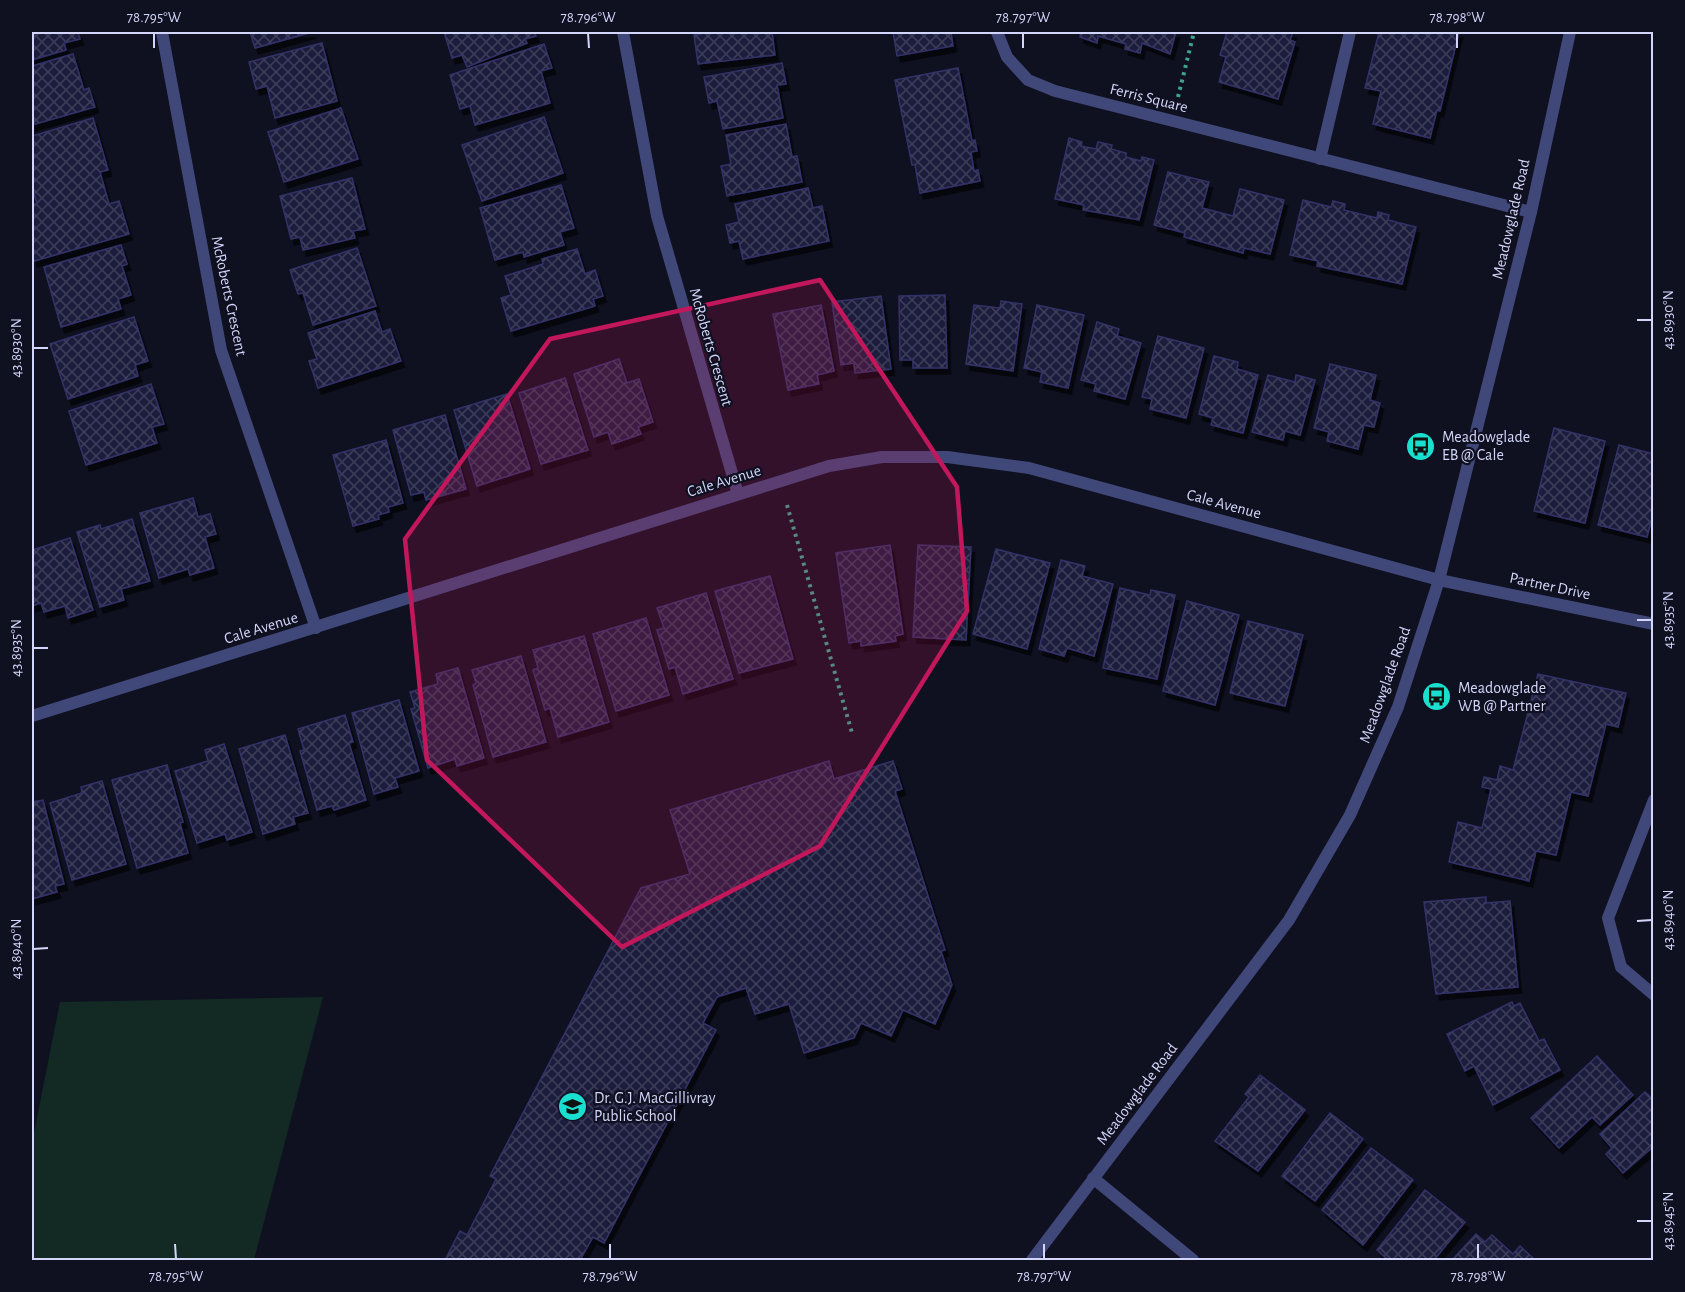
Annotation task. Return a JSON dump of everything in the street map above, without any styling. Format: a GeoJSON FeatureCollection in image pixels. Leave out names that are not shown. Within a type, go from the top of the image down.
{"type":"FeatureCollection","features":[{"type":"Feature","properties":{"kind":"street","name":"McRoberts Crescent"},"geometry":{"type":"LineString","coordinates":[[162,32],[221,350],[316,628]]}},
{"type":"Feature","properties":{"kind":"street","name":"McRoberts Crescent"},"geometry":{"type":"LineString","coordinates":[[623,32],[657,216],[738,494]]}},
{"type":"Feature","properties":{"kind":"street","name":"Ferris Square"},"geometry":{"type":"LineString","coordinates":[[997,32],[1007,57],[1028,80],[1055,91],[1531,212]]}},
{"type":"Feature","properties":{"kind":"street"},"geometry":{"type":"LineString","coordinates":[[1320,159],[1350,32]]}},
{"type":"Feature","properties":{"kind":"street","name":"Meadowglade Road"},"geometry":{"type":"LineString","coordinates":[[1032,1260],[1289,920],[1350,815],[1393,718],[1439,580],[1531,212],[1569,32]]}},
{"type":"Feature","properties":{"kind":"street","name":"Cale Avenue"},"geometry":{"type":"LineString","coordinates":[[32,716],[829,466],[882,457],[947,456],[1029,468],[1439,580]]}},
{"type":"Feature","properties":{"kind":"street","name":"Partner Drive"},"geometry":{"type":"LineString","coordinates":[[1439,580],[1653,624]]}},
{"type":"Feature","properties":{"kind":"street"},"geometry":{"type":"LineString","coordinates":[[1653,801],[1608,918],[1621,967],[1653,995]]}},
{"type":"Feature","properties":{"kind":"street"},"geometry":{"type":"LineString","coordinates":[[1093,1178],[1193,1260]]}},
{"type":"Feature","properties":{"kind":"path"},"geometry":{"type":"LineString","coordinates":[[1172,121],[1194,32]]}},
{"type":"Feature","properties":{"kind":"path"},"geometry":{"type":"LineString","coordinates":[[780,481],[852,733]]}},
{"type":"Feature","properties":{"kind":"highlighted area"},"geometry":{"type":"Polygon","coordinates":[[[820,280],[957,487],[967,611],[820,846],[622,947],[427,760],[405,539],[550,339],[820,280]]]}},
{"type":"Feature","properties":{"kind":"green space"},"geometry":{"type":"Polygon","coordinates":[[[323,997],[254,1260],[32,1260],[32,1143],[60,1002],[323,997]]]}},
{"type":"Feature","properties":{"kind":"building"},"geometry":{"type":"Polygon","coordinates":[[[32,32],[78,32],[80,39],[64,43],[66,50],[32,60],[32,32]]]}},
{"type":"Feature","properties":{"kind":"building"},"geometry":{"type":"Polygon","coordinates":[[[250,32],[313,32],[255,48],[250,32]]]}},
{"type":"Feature","properties":{"kind":"building"},"geometry":{"type":"Polygon","coordinates":[[[444,32],[534,32],[536,36],[525,39],[527,43],[467,67],[462,55],[452,58],[444,32]]]}},
{"type":"Feature","properties":{"kind":"building"},"geometry":{"type":"Polygon","coordinates":[[[701,32],[772,32],[775,55],[698,64],[694,35],[701,34],[701,32]]]}},
{"type":"Feature","properties":{"kind":"building"},"geometry":{"type":"Polygon","coordinates":[[[893,32],[951,32],[953,46],[897,56],[893,32]]]}},
{"type":"Feature","properties":{"kind":"building"},"geometry":{"type":"Polygon","coordinates":[[[1081,32],[1176,32],[1170,54],[1142,43],[1140,53],[1125,49],[1126,44],[1098,36],[1097,43],[1080,37],[1081,32]]]}},
{"type":"Feature","properties":{"kind":"building"},"geometry":{"type":"Polygon","coordinates":[[[1227,32],[1293,32],[1290,40],[1295,42],[1278,99],[1219,82],[1226,57],[1220,55],[1227,32]]]}},
{"type":"Feature","properties":{"kind":"building"},"geometry":{"type":"Polygon","coordinates":[[[1379,32],[1459,32],[1440,111],[1437,110],[1430,138],[1373,124],[1381,91],[1365,88],[1379,32]]]}},
{"type":"Feature","properties":{"kind":"building"},"geometry":{"type":"Polygon","coordinates":[[[322,43],[337,101],[275,118],[267,86],[256,89],[249,62],[322,43]]]}},
{"type":"Feature","properties":{"kind":"building"},"geometry":{"type":"Polygon","coordinates":[[[544,44],[552,68],[541,71],[550,103],[475,125],[470,106],[460,109],[450,75],[544,44]]]}},
{"type":"Feature","properties":{"kind":"building"},"geometry":{"type":"Polygon","coordinates":[[[73,54],[84,90],[89,88],[95,107],[32,125],[32,66],[73,54]]]}},
{"type":"Feature","properties":{"kind":"building"},"geometry":{"type":"Polygon","coordinates":[[[782,63],[786,84],[777,85],[783,118],[723,129],[717,101],[709,103],[704,77],[782,63]]]}},
{"type":"Feature","properties":{"kind":"building"},"geometry":{"type":"Polygon","coordinates":[[[958,68],[972,141],[975,140],[977,151],[971,152],[974,171],[978,170],[980,181],[920,193],[895,80],[958,68]]]}},
{"type":"Feature","properties":{"kind":"building"},"geometry":{"type":"Polygon","coordinates":[[[341,108],[358,159],[284,182],[268,132],[341,108]]]}},
{"type":"Feature","properties":{"kind":"building"},"geometry":{"type":"Polygon","coordinates":[[[544,117],[563,173],[482,201],[462,145],[544,117]]]}},
{"type":"Feature","properties":{"kind":"building"},"geometry":{"type":"Polygon","coordinates":[[[93,118],[108,170],[100,172],[109,204],[119,201],[129,234],[34,261],[32,205],[37,203],[32,188],[32,136],[93,118]]]}},
{"type":"Feature","properties":{"kind":"building"},"geometry":{"type":"Polygon","coordinates":[[[786,124],[792,157],[797,156],[802,182],[727,196],[721,166],[731,164],[726,135],[786,124]]]}},
{"type":"Feature","properties":{"kind":"building"},"geometry":{"type":"Polygon","coordinates":[[[1069,138],[1082,142],[1081,146],[1096,149],[1098,142],[1112,145],[1111,149],[1126,153],[1126,157],[1141,161],[1142,157],[1154,160],[1139,220],[1083,210],[1084,205],[1055,199],[1069,138]]]}},
{"type":"Feature","properties":{"kind":"building"},"geometry":{"type":"Polygon","coordinates":[[[1168,172],[1209,182],[1202,208],[1233,216],[1240,189],[1284,200],[1270,254],[1244,248],[1243,253],[1184,237],[1185,233],[1154,225],[1168,172]]]}},
{"type":"Feature","properties":{"kind":"building"},"geometry":{"type":"Polygon","coordinates":[[[352,178],[365,229],[353,231],[355,238],[303,250],[300,237],[291,239],[280,196],[352,178]]]}},
{"type":"Feature","properties":{"kind":"building"},"geometry":{"type":"Polygon","coordinates":[[[561,185],[574,228],[560,232],[564,245],[524,257],[523,252],[495,260],[480,208],[561,185]]]}},
{"type":"Feature","properties":{"kind":"building"},"geometry":{"type":"Polygon","coordinates":[[[808,188],[813,208],[822,206],[829,241],[743,259],[739,241],[730,243],[726,225],[739,222],[735,204],[808,188]]]}},
{"type":"Feature","properties":{"kind":"building"},"geometry":{"type":"Polygon","coordinates":[[[1303,200],[1331,207],[1333,201],[1345,204],[1344,210],[1377,218],[1378,212],[1389,215],[1388,220],[1416,227],[1402,284],[1317,266],[1318,261],[1290,255],[1303,200]]]}},
{"type":"Feature","properties":{"kind":"building"},"geometry":{"type":"Polygon","coordinates":[[[121,245],[127,264],[122,266],[131,295],[118,299],[121,309],[61,327],[44,267],[121,245]]]}},
{"type":"Feature","properties":{"kind":"building"},"geometry":{"type":"Polygon","coordinates":[[[357,248],[376,306],[313,325],[303,293],[298,294],[290,270],[357,248]]]}},
{"type":"Feature","properties":{"kind":"building"},"geometry":{"type":"Polygon","coordinates":[[[577,249],[585,274],[595,270],[603,296],[593,299],[595,306],[511,331],[501,298],[511,295],[505,276],[543,264],[542,259],[577,249]]]}},
{"type":"Feature","properties":{"kind":"building"},"geometry":{"type":"Polygon","coordinates":[[[945,295],[947,368],[913,368],[913,360],[900,360],[899,296],[945,295]]]}},
{"type":"Feature","properties":{"kind":"building"},"geometry":{"type":"Polygon","coordinates":[[[881,296],[891,369],[855,373],[854,363],[841,365],[832,302],[881,296]]]}},
{"type":"Feature","properties":{"kind":"building"},"geometry":{"type":"Polygon","coordinates":[[[1001,301],[1022,304],[1013,371],[966,364],[974,305],[1000,308],[1001,301]]]}},
{"type":"Feature","properties":{"kind":"building"},"geometry":{"type":"Polygon","coordinates":[[[821,305],[834,371],[817,375],[819,384],[788,390],[773,314],[821,305]]]}},
{"type":"Feature","properties":{"kind":"building"},"geometry":{"type":"Polygon","coordinates":[[[1037,305],[1084,315],[1068,388],[1040,382],[1042,372],[1024,368],[1037,305]]]}},
{"type":"Feature","properties":{"kind":"building"},"geometry":{"type":"Polygon","coordinates":[[[375,311],[382,332],[390,329],[401,361],[318,388],[309,361],[317,359],[308,333],[375,311]]]}},
{"type":"Feature","properties":{"kind":"building"},"geometry":{"type":"Polygon","coordinates":[[[134,317],[148,361],[135,365],[138,376],[68,399],[50,344],[134,317]]]}},
{"type":"Feature","properties":{"kind":"building"},"geometry":{"type":"Polygon","coordinates":[[[1097,322],[1119,329],[1117,336],[1141,343],[1125,399],[1094,391],[1096,384],[1081,380],[1097,322]]]}},
{"type":"Feature","properties":{"kind":"building"},"geometry":{"type":"Polygon","coordinates":[[[1158,336],[1204,348],[1186,418],[1150,409],[1152,399],[1142,397],[1158,336]]]}},
{"type":"Feature","properties":{"kind":"building"},"geometry":{"type":"Polygon","coordinates":[[[1214,356],[1238,362],[1237,369],[1258,375],[1243,433],[1211,425],[1213,418],[1199,414],[1214,356]]]}},
{"type":"Feature","properties":{"kind":"building"},"geometry":{"type":"Polygon","coordinates":[[[619,359],[627,383],[639,379],[653,422],[638,427],[641,434],[612,444],[608,432],[594,437],[574,374],[619,359]]]}},
{"type":"Feature","properties":{"kind":"building"},"geometry":{"type":"Polygon","coordinates":[[[1330,364],[1376,375],[1370,400],[1380,403],[1374,427],[1364,425],[1358,449],[1327,441],[1329,432],[1314,428],[1330,364]]]}},
{"type":"Feature","properties":{"kind":"building"},"geometry":{"type":"Polygon","coordinates":[[[1268,375],[1295,382],[1296,375],[1315,380],[1300,435],[1285,431],[1283,440],[1252,432],[1268,375]]]}},
{"type":"Feature","properties":{"kind":"building"},"geometry":{"type":"Polygon","coordinates":[[[565,378],[588,450],[541,464],[519,393],[565,378]]]}},
{"type":"Feature","properties":{"kind":"building"},"geometry":{"type":"Polygon","coordinates":[[[151,384],[164,424],[152,427],[157,443],[86,465],[69,411],[151,384]]]}},
{"type":"Feature","properties":{"kind":"building"},"geometry":{"type":"Polygon","coordinates":[[[507,394],[530,469],[477,486],[454,410],[507,394]]]}},
{"type":"Feature","properties":{"kind":"building"},"geometry":{"type":"Polygon","coordinates":[[[445,415],[466,489],[426,500],[424,492],[411,495],[393,430],[445,415]]]}},
{"type":"Feature","properties":{"kind":"building"},"geometry":{"type":"Polygon","coordinates":[[[1554,428],[1605,441],[1585,523],[1534,511],[1554,428]]]}},
{"type":"Feature","properties":{"kind":"building"},"geometry":{"type":"Polygon","coordinates":[[[386,440],[403,503],[388,507],[389,512],[378,515],[379,519],[353,526],[333,455],[386,440]]]}},
{"type":"Feature","properties":{"kind":"building"},"geometry":{"type":"Polygon","coordinates":[[[1619,445],[1654,454],[1654,510],[1647,537],[1598,525],[1619,445]]]}},
{"type":"Feature","properties":{"kind":"building"},"geometry":{"type":"Polygon","coordinates":[[[193,498],[198,517],[210,514],[216,534],[205,537],[214,568],[190,575],[188,569],[159,578],[140,513],[193,498]]]}},
{"type":"Feature","properties":{"kind":"building"},"geometry":{"type":"Polygon","coordinates":[[[132,519],[150,581],[121,589],[124,600],[100,607],[77,532],[100,525],[101,529],[132,519]]]}},
{"type":"Feature","properties":{"kind":"building"},"geometry":{"type":"Polygon","coordinates":[[[70,538],[93,610],[68,618],[65,606],[44,612],[41,603],[32,606],[32,550],[70,538]]]}},
{"type":"Feature","properties":{"kind":"building"},"geometry":{"type":"Polygon","coordinates":[[[890,545],[903,634],[895,636],[896,641],[861,646],[861,641],[849,643],[836,553],[890,545]]]}},
{"type":"Feature","properties":{"kind":"building"},"geometry":{"type":"Polygon","coordinates":[[[918,545],[971,547],[966,640],[913,637],[918,545]]]}},
{"type":"Feature","properties":{"kind":"building"},"geometry":{"type":"Polygon","coordinates":[[[996,549],[1050,563],[1027,649],[973,634],[996,549]]]}},
{"type":"Feature","properties":{"kind":"building"},"geometry":{"type":"Polygon","coordinates":[[[1061,560],[1085,566],[1082,576],[1113,584],[1094,656],[1067,648],[1064,656],[1039,649],[1061,560]]]}},
{"type":"Feature","properties":{"kind":"building"},"geometry":{"type":"Polygon","coordinates":[[[770,576],[793,659],[739,673],[715,591],[770,576]]]}},
{"type":"Feature","properties":{"kind":"building"},"geometry":{"type":"Polygon","coordinates":[[[1120,588],[1150,595],[1151,590],[1175,595],[1157,679],[1103,668],[1120,588]]]}},
{"type":"Feature","properties":{"kind":"building"},"geometry":{"type":"Polygon","coordinates":[[[706,593],[733,679],[683,694],[675,667],[669,669],[657,630],[664,628],[657,608],[706,593]]]}},
{"type":"Feature","properties":{"kind":"building"},"geometry":{"type":"Polygon","coordinates":[[[1187,601],[1239,615],[1215,705],[1163,691],[1187,601]]]}},
{"type":"Feature","properties":{"kind":"building"},"geometry":{"type":"Polygon","coordinates":[[[646,618],[669,695],[616,711],[593,634],[646,618]]]}},
{"type":"Feature","properties":{"kind":"building"},"geometry":{"type":"Polygon","coordinates":[[[1248,621],[1303,635],[1285,706],[1230,693],[1248,621]]]}},
{"type":"Feature","properties":{"kind":"building"},"geometry":{"type":"Polygon","coordinates":[[[584,636],[609,722],[558,737],[550,708],[545,710],[533,670],[538,668],[533,650],[584,636]]]}},
{"type":"Feature","properties":{"kind":"building"},"geometry":{"type":"Polygon","coordinates":[[[521,656],[546,742],[493,757],[473,685],[476,683],[472,670],[521,656]]]}},
{"type":"Feature","properties":{"kind":"building"},"geometry":{"type":"Polygon","coordinates":[[[458,668],[484,758],[457,766],[455,759],[428,768],[411,709],[415,708],[410,692],[438,684],[436,674],[458,668]]]}},
{"type":"Feature","properties":{"kind":"building"},"geometry":{"type":"Polygon","coordinates":[[[1538,674],[1626,693],[1618,727],[1606,724],[1588,796],[1571,792],[1556,855],[1536,851],[1529,881],[1449,862],[1458,822],[1482,828],[1491,789],[1482,787],[1484,777],[1497,780],[1500,766],[1513,770],[1538,674]]]}},
{"type":"Feature","properties":{"kind":"building"},"geometry":{"type":"Polygon","coordinates":[[[399,700],[419,771],[395,778],[398,787],[374,794],[352,713],[399,700]]]}},
{"type":"Feature","properties":{"kind":"building"},"geometry":{"type":"Polygon","coordinates":[[[345,715],[353,742],[349,743],[366,800],[334,810],[332,806],[317,810],[300,751],[304,750],[298,729],[345,715]]]}},
{"type":"Feature","properties":{"kind":"building"},"geometry":{"type":"Polygon","coordinates":[[[285,735],[308,813],[293,817],[295,824],[263,834],[239,749],[285,735]]]}},
{"type":"Feature","properties":{"kind":"building"},"geometry":{"type":"Polygon","coordinates":[[[224,744],[252,832],[227,840],[225,834],[197,843],[175,771],[208,761],[205,750],[224,744]]]}},
{"type":"Feature","properties":{"kind":"building"},"geometry":{"type":"Polygon","coordinates":[[[829,761],[834,779],[893,761],[902,789],[895,791],[945,950],[941,951],[952,985],[935,1024],[903,1010],[891,1036],[861,1023],[854,1038],[804,1053],[789,1004],[755,1014],[746,988],[717,997],[703,1023],[716,1030],[604,1243],[593,1237],[580,1260],[445,1260],[460,1231],[467,1235],[496,1179],[490,1176],[641,888],[690,874],[670,810],[829,761]]]}},
{"type":"Feature","properties":{"kind":"building"},"geometry":{"type":"Polygon","coordinates":[[[167,765],[183,822],[180,823],[188,853],[137,868],[112,780],[167,765]]]}},
{"type":"Feature","properties":{"kind":"building"},"geometry":{"type":"Polygon","coordinates":[[[102,781],[126,864],[72,880],[50,803],[82,793],[81,787],[102,781]]]}},
{"type":"Feature","properties":{"kind":"building"},"geometry":{"type":"Polygon","coordinates":[[[43,800],[64,884],[55,886],[57,892],[32,899],[32,802],[43,800]]]}},
{"type":"Feature","properties":{"kind":"building"},"geometry":{"type":"Polygon","coordinates":[[[1486,897],[1486,903],[1510,901],[1518,987],[1436,994],[1424,902],[1486,897]]]}},
{"type":"Feature","properties":{"kind":"building"},"geometry":{"type":"Polygon","coordinates":[[[1512,1002],[1514,1006],[1520,1003],[1539,1041],[1544,1039],[1560,1070],[1493,1105],[1474,1066],[1465,1071],[1447,1034],[1512,1002]]]}},
{"type":"Feature","properties":{"kind":"building"},"geometry":{"type":"Polygon","coordinates":[[[1597,1056],[1633,1095],[1600,1125],[1592,1117],[1559,1148],[1531,1118],[1597,1056]]]}},
{"type":"Feature","properties":{"kind":"building"},"geometry":{"type":"Polygon","coordinates":[[[1260,1075],[1305,1110],[1258,1171],[1215,1141],[1249,1097],[1245,1094],[1260,1075]]]}},
{"type":"Feature","properties":{"kind":"building"},"geometry":{"type":"Polygon","coordinates":[[[1645,1092],[1654,1100],[1654,1146],[1623,1173],[1606,1154],[1612,1148],[1600,1134],[1645,1092]]]}},
{"type":"Feature","properties":{"kind":"building"},"geometry":{"type":"Polygon","coordinates":[[[1330,1113],[1363,1139],[1315,1201],[1282,1176],[1330,1113]]]}},
{"type":"Feature","properties":{"kind":"building"},"geometry":{"type":"Polygon","coordinates":[[[1371,1148],[1413,1180],[1363,1245],[1322,1210],[1371,1148]]]}},
{"type":"Feature","properties":{"kind":"building"},"geometry":{"type":"Polygon","coordinates":[[[1425,1190],[1465,1222],[1434,1260],[1388,1260],[1377,1250],[1425,1190]]]}},
{"type":"Feature","properties":{"kind":"building"},"geometry":{"type":"Polygon","coordinates":[[[1476,1234],[1485,1242],[1492,1235],[1513,1254],[1520,1246],[1534,1259],[1452,1260],[1476,1234]]]}},
{"type":"Feature","properties":{"kind":"place","name":"Meadowglade EB @ Cale"},"geometry":{"type":"Point","coordinates":[1421,446]}},
{"type":"Feature","properties":{"kind":"place","name":"Meadowglade WB @ Partner"},"geometry":{"type":"Point","coordinates":[1437,697]}},
{"type":"Feature","properties":{"kind":"place","name":"Dr. G.J. MacGillivray Public School"},"geometry":{"type":"Point","coordinates":[573,1107]}}]}
